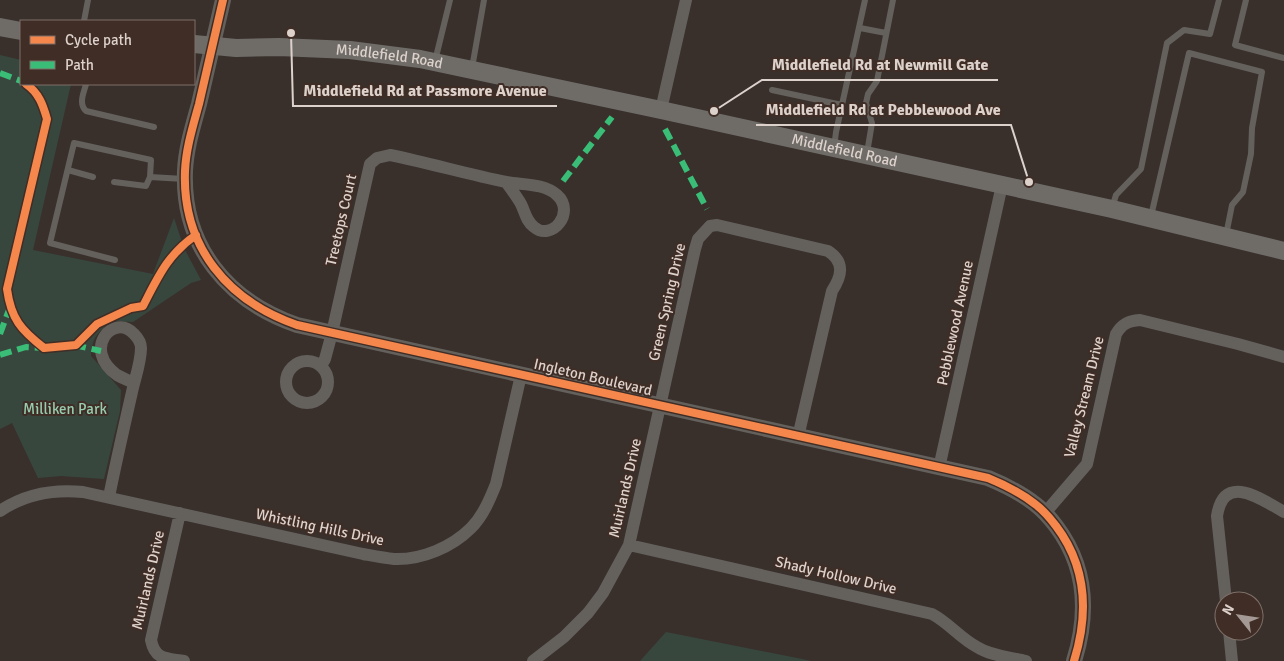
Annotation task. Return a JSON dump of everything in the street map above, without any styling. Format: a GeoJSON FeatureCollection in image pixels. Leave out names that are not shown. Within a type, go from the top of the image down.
{"type":"FeatureCollection","features":[{"type":"Feature","properties":{"kind":"main road"},"geometry":{"type":"LineString","coordinates":[[0,27],[20,30]]}},
{"type":"Feature","properties":{"kind":"main road","name":"Middlefield Road"},"geometry":{"type":"LineString","coordinates":[[195,44],[236,48],[279,47],[350,50],[391,54],[435,62],[1112,209],[1284,251]]}},
{"type":"Feature","properties":{"kind":"street","name":"Ingleton Boulevard"},"geometry":{"type":"LineString","coordinates":[[223,0],[187,154],[185,180],[193,229],[209,260],[229,286],[253,305],[298,325],[988,478],[1008,486],[1045,513],[1064,538],[1071,551],[1081,583],[1083,620],[1074,661]]}},
{"type":"Feature","properties":{"kind":"street"},"geometry":{"type":"LineString","coordinates":[[660,110],[686,0]]}},
{"type":"Feature","properties":{"kind":"street","name":"Treetops Court"},"geometry":{"type":"LineString","coordinates":[[332,333],[370,164],[377,158],[390,155],[506,182],[544,188],[558,196],[565,208],[564,216],[559,224],[552,230],[544,231],[534,228],[526,219],[521,205],[506,182]]}},
{"type":"Feature","properties":{"kind":"street","name":"Pebblewood Avenue"},"geometry":{"type":"LineString","coordinates":[[939,468],[1002,185]]}},
{"type":"Feature","properties":{"kind":"street","name":"Green Spring Drive"},"geometry":{"type":"LineString","coordinates":[[660,406],[698,240],[710,226],[722,226],[828,251],[835,256],[839,264],[841,271],[838,282],[832,291],[798,437]]}},
{"type":"Feature","properties":{"kind":"street","name":"Valley Stream Drive"},"geometry":{"type":"LineString","coordinates":[[1045,513],[1087,464],[1116,334],[1120,326],[1131,321],[1140,320],[1238,344],[1284,358]]}},
{"type":"Feature","properties":{"kind":"street"},"geometry":{"type":"LineString","coordinates":[[321,366],[325,359],[332,333]]}},
{"type":"Feature","properties":{"kind":"street","name":"Whistling Hills Drive"},"geometry":{"type":"LineString","coordinates":[[0,511],[18,501],[52,491],[83,492],[380,557],[396,559],[414,558],[434,552],[460,538],[472,527],[489,501],[496,484],[521,375]]}},
{"type":"Feature","properties":{"kind":"street"},"geometry":{"type":"LineString","coordinates":[[108,497],[134,382]]}},
{"type":"Feature","properties":{"kind":"street","name":"Muirlands Drive"},"geometry":{"type":"LineString","coordinates":[[533,661],[564,637],[588,612],[603,593],[628,545],[660,406]]}},
{"type":"Feature","properties":{"kind":"street"},"geometry":{"type":"LineString","coordinates":[[1225,591],[1218,516],[1222,500],[1234,491],[1241,491],[1254,495],[1284,512]]}},
{"type":"Feature","properties":{"kind":"street","name":"Muirlands Drive"},"geometry":{"type":"LineString","coordinates":[[180,513],[152,640],[154,652],[160,657],[184,661]]}},
{"type":"Feature","properties":{"kind":"street","name":"Shady Hollow Drive"},"geometry":{"type":"LineString","coordinates":[[628,545],[932,614],[950,625],[977,648],[986,652],[1026,661]]}},
{"type":"Feature","properties":{"kind":"street"},"geometry":{"type":"LineString","coordinates":[[1230,641],[1232,661]]}},
{"type":"Feature","properties":{"kind":"lane"},"geometry":{"type":"LineString","coordinates":[[84,20],[88,0]]}},
{"type":"Feature","properties":{"kind":"lane"},"geometry":{"type":"LineString","coordinates":[[435,62],[450,0]]}},
{"type":"Feature","properties":{"kind":"lane"},"geometry":{"type":"LineString","coordinates":[[472,70],[484,0]]}},
{"type":"Feature","properties":{"kind":"lane"},"geometry":{"type":"LineString","coordinates":[[834,148],[865,0]]}},
{"type":"Feature","properties":{"kind":"lane"},"geometry":{"type":"LineString","coordinates":[[866,155],[872,123],[866,103],[868,94],[877,81],[892,0]]}},
{"type":"Feature","properties":{"kind":"lane"},"geometry":{"type":"LineString","coordinates":[[1112,209],[1116,195],[1141,169],[1167,43],[1184,30],[1210,34],[1219,0]]}},
{"type":"Feature","properties":{"kind":"lane"},"geometry":{"type":"LineString","coordinates":[[1246,0],[1235,45],[1284,58]]}},
{"type":"Feature","properties":{"kind":"lane"},"geometry":{"type":"LineString","coordinates":[[860,28],[886,33]]}},
{"type":"Feature","properties":{"kind":"lane"},"geometry":{"type":"LineString","coordinates":[[1151,218],[1189,53],[1262,72],[1252,128],[1251,154],[1243,192],[1232,205],[1225,236]]}},
{"type":"Feature","properties":{"kind":"lane"},"geometry":{"type":"LineString","coordinates":[[86,85],[81,102],[82,107],[86,111],[154,127]]}},
{"type":"Feature","properties":{"kind":"lane"},"geometry":{"type":"LineString","coordinates":[[772,90],[842,105]]}},
{"type":"Feature","properties":{"kind":"lane"},"geometry":{"type":"LineString","coordinates":[[114,182],[146,186],[150,177],[151,160],[74,143],[50,243],[115,260]]}},
{"type":"Feature","properties":{"kind":"lane"},"geometry":{"type":"LineString","coordinates":[[68,170],[94,177]]}},
{"type":"Feature","properties":{"kind":"lane"},"geometry":{"type":"LineString","coordinates":[[150,177],[185,180]]}},
{"type":"Feature","properties":{"kind":"green space","name":"Milliken Park"},"geometry":{"type":"Polygon","coordinates":[[[0,55],[20,60],[20,85],[71,85],[33,250],[153,274],[174,218],[184,248],[201,280],[191,283],[133,322],[112,321],[94,339],[91,356],[121,390],[120,411],[104,479],[61,476],[38,478],[12,423],[0,429],[0,55]]]}},
{"type":"Feature","properties":{"kind":"green space"},"geometry":{"type":"Polygon","coordinates":[[[666,632],[802,659],[811,661],[640,661],[666,632]]]}},
{"type":"Feature","properties":{"kind":"marked path"},"geometry":{"type":"LineString","coordinates":[[0,73],[20,81]]}},
{"type":"Feature","properties":{"kind":"marked path"},"geometry":{"type":"LineString","coordinates":[[563,181],[612,117]]}},
{"type":"Feature","properties":{"kind":"marked path"},"geometry":{"type":"LineString","coordinates":[[665,129],[707,209]]}},
{"type":"Feature","properties":{"kind":"marked path"},"geometry":{"type":"LineString","coordinates":[[0,334],[10,307]]}},
{"type":"Feature","properties":{"kind":"marked path"},"geometry":{"type":"LineString","coordinates":[[74,345],[101,351]]}},
{"type":"Feature","properties":{"kind":"marked path"},"geometry":{"type":"LineString","coordinates":[[0,355],[26,347],[44,348]]}},
{"type":"Feature","properties":{"kind":"cycle path"},"geometry":{"type":"LineString","coordinates":[[223,0],[188,145],[185,171],[186,198],[192,224],[201,247],[214,268],[230,286],[250,302],[272,315],[297,325],[988,478],[1013,489],[1044,511],[1056,526],[1074,558],[1079,574],[1083,608],[1079,643],[1074,661]]}},
{"type":"Feature","properties":{"kind":"cycle path"},"geometry":{"type":"LineString","coordinates":[[27,85],[37,95],[47,119],[7,289],[14,316],[29,335],[44,348],[76,345],[97,324],[131,308],[143,306],[171,258],[186,242],[196,235]]}},
{"type":"Feature","properties":{"kind":"place","name":"Middlefield Rd at Passmore Avenue"},"geometry":{"type":"Point","coordinates":[291,33]}},
{"type":"Feature","properties":{"kind":"place","name":"Middlefield Rd at Newmill Gate"},"geometry":{"type":"Point","coordinates":[714,111]}},
{"type":"Feature","properties":{"kind":"place","name":"Middlefield Rd at Pebblewood Ave"},"geometry":{"type":"Point","coordinates":[1029,182]}}]}
